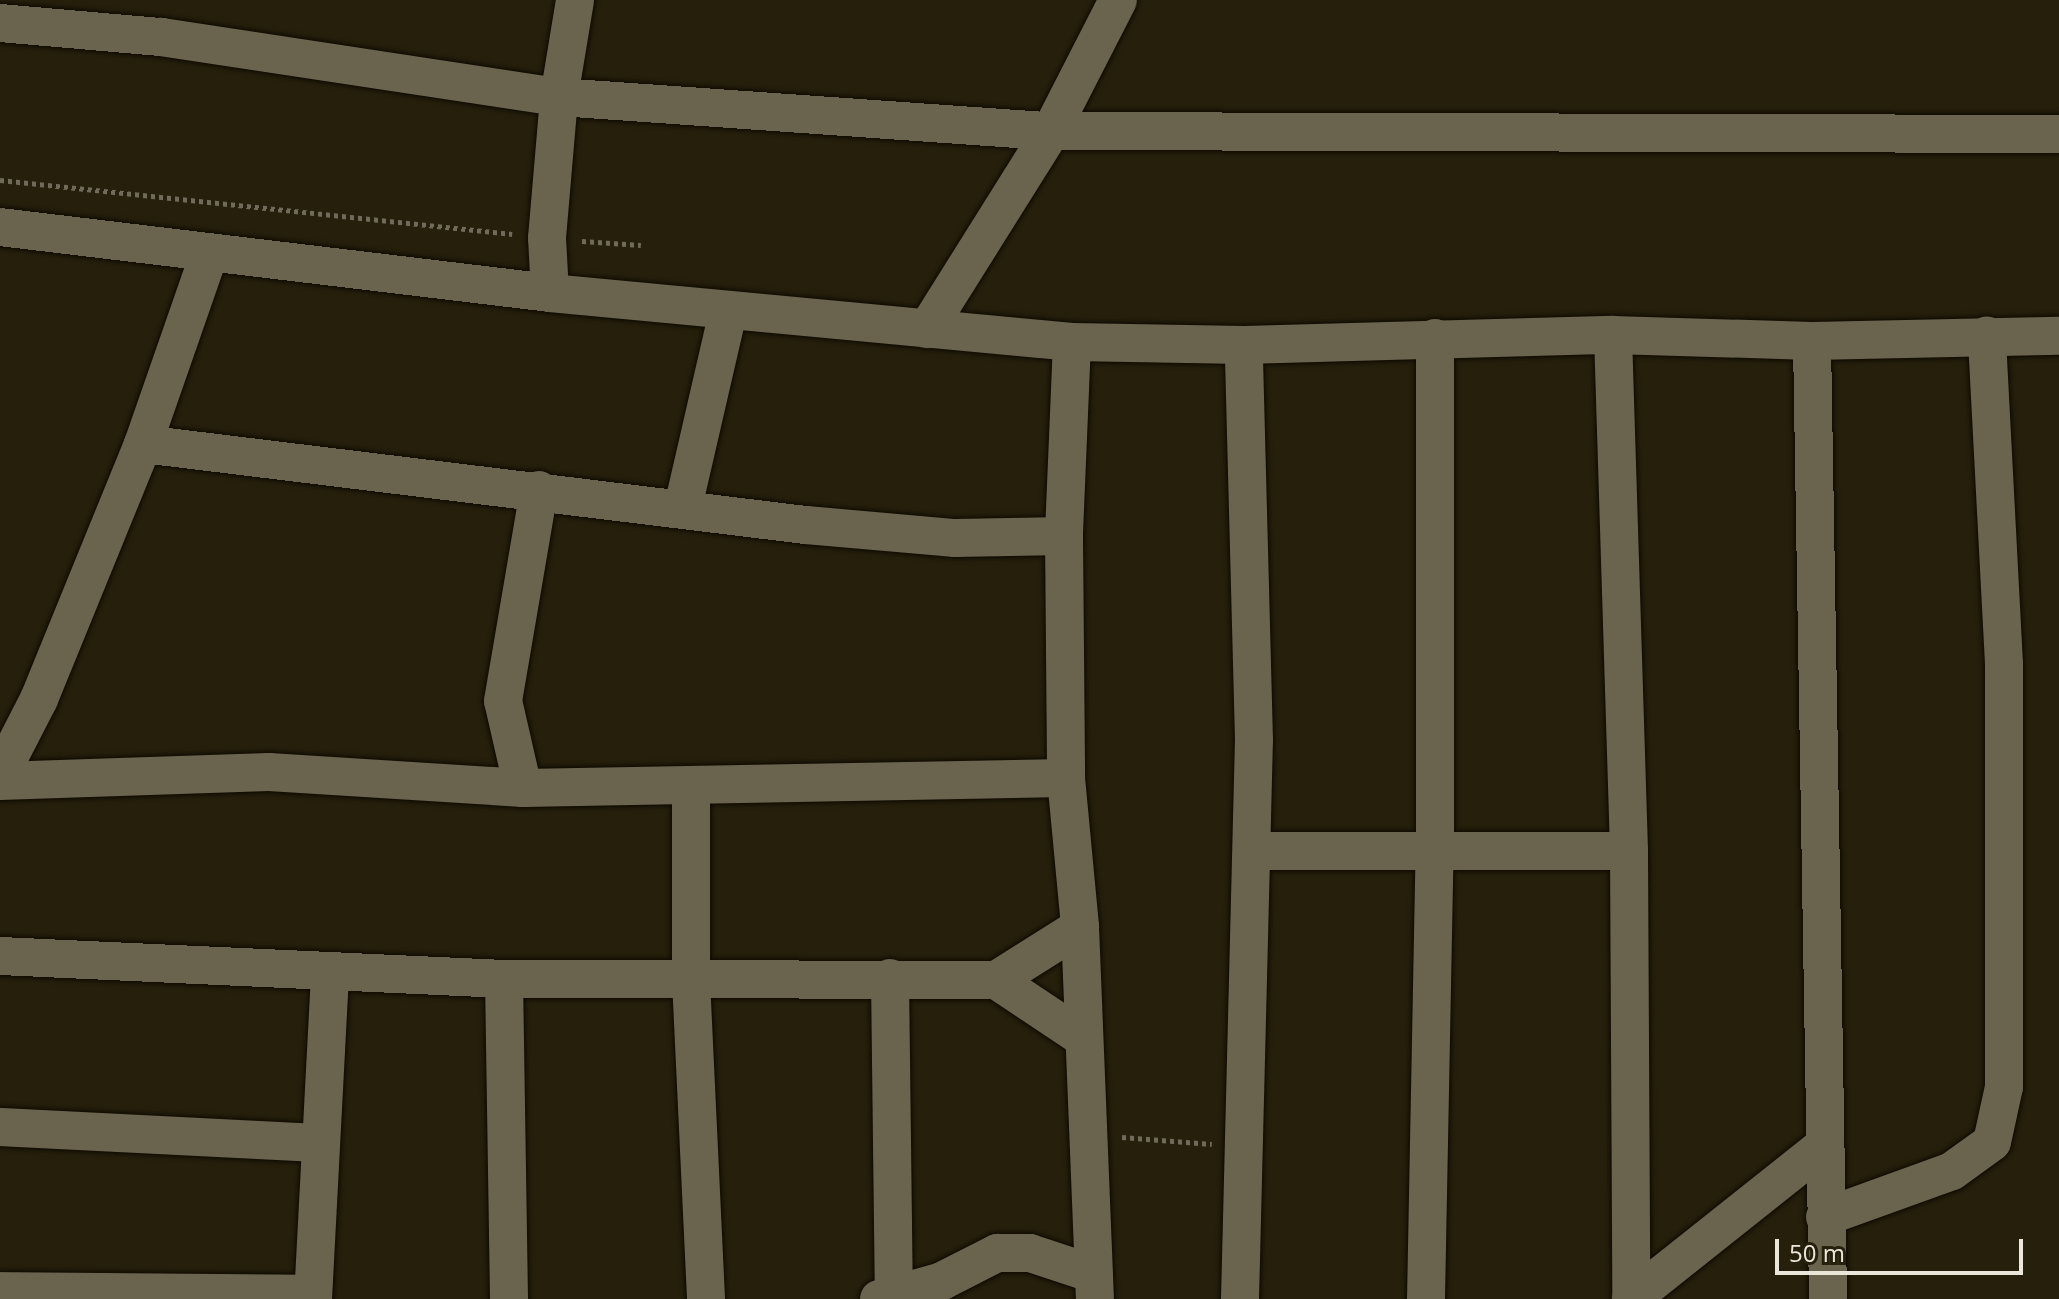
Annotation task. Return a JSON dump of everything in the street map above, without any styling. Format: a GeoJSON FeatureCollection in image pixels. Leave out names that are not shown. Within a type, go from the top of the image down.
{"type":"FeatureCollection","features":[{"type":"Feature","properties":{"kind":"street"},"geometry":{"type":"LineString","coordinates":[[550,293],[547,238],[559,97],[575,0]]}},
{"type":"Feature","properties":{"kind":"street"},"geometry":{"type":"LineString","coordinates":[[927,329],[1051,131],[1118,0]]}},
{"type":"Feature","properties":{"kind":"street"},"geometry":{"type":"LineString","coordinates":[[0,23],[161,37],[559,97],[1051,131],[2059,134]]}},
{"type":"Feature","properties":{"kind":"street"},"geometry":{"type":"LineString","coordinates":[[0,227],[550,293],[1072,342],[1244,345],[1613,335],[1812,341],[1987,335],[2059,336]]}},
{"type":"Feature","properties":{"kind":"street"},"geometry":{"type":"LineString","coordinates":[[209,254],[143,444],[39,699],[0,778],[269,772],[523,788],[1066,778]]}},
{"type":"Feature","properties":{"kind":"street"},"geometry":{"type":"LineString","coordinates":[[683,507],[728,312]]}},
{"type":"Feature","properties":{"kind":"street"},"geometry":{"type":"LineString","coordinates":[[1613,335],[1629,851],[1631,1299]]}},
{"type":"Feature","properties":{"kind":"street"},"geometry":{"type":"LineString","coordinates":[[1825,1217],[1952,1171],[1992,1142],[2004,1087],[2004,664],[1987,335]]}},
{"type":"Feature","properties":{"kind":"street"},"geometry":{"type":"LineString","coordinates":[[1426,1299],[1435,850],[1435,338]]}},
{"type":"Feature","properties":{"kind":"street"},"geometry":{"type":"LineString","coordinates":[[1812,341],[1822,1147],[1828,1299]]}},
{"type":"Feature","properties":{"kind":"street"},"geometry":{"type":"LineString","coordinates":[[1072,342],[1064,536],[1066,778],[1080,927],[1094,1286]]}},
{"type":"Feature","properties":{"kind":"street"},"geometry":{"type":"LineString","coordinates":[[1240,1299],[1241,1146],[1253,851],[1244,345]]}},
{"type":"Feature","properties":{"kind":"street"},"geometry":{"type":"LineString","coordinates":[[143,444],[683,507],[806,525],[955,538],[1064,536]]}},
{"type":"Feature","properties":{"kind":"street"},"geometry":{"type":"LineString","coordinates":[[523,788],[503,701],[539,490]]}},
{"type":"Feature","properties":{"kind":"street"},"geometry":{"type":"LineString","coordinates":[[691,785],[691,980],[706,1299]]}},
{"type":"Feature","properties":{"kind":"street"},"geometry":{"type":"LineString","coordinates":[[1253,851],[1629,851]]}},
{"type":"Feature","properties":{"kind":"street"},"geometry":{"type":"LineString","coordinates":[[996,980],[1080,927]]}},
{"type":"Feature","properties":{"kind":"street"},"geometry":{"type":"LineString","coordinates":[[0,956],[330,974],[504,979],[996,980],[1083,1038]]}},
{"type":"Feature","properties":{"kind":"street"},"geometry":{"type":"LineString","coordinates":[[0,1291],[313,1297],[330,974]]}},
{"type":"Feature","properties":{"kind":"street"},"geometry":{"type":"LineString","coordinates":[[890,978],[889,1298],[997,1253],[1030,1253],[1094,1286]]}},
{"type":"Feature","properties":{"kind":"street"},"geometry":{"type":"LineString","coordinates":[[504,979],[509,1299]]}},
{"type":"Feature","properties":{"kind":"street"},"geometry":{"type":"LineString","coordinates":[[0,1127],[319,1143]]}},
{"type":"Feature","properties":{"kind":"street"},"geometry":{"type":"LineString","coordinates":[[1631,1299],[1822,1147]]}},
{"type":"Feature","properties":{"kind":"path"},"geometry":{"type":"LineString","coordinates":[[0,180],[547,238],[641,245]]}},
{"type":"Feature","properties":{"kind":"path"},"geometry":{"type":"LineString","coordinates":[[1086,1135],[1241,1146]]}}]}
